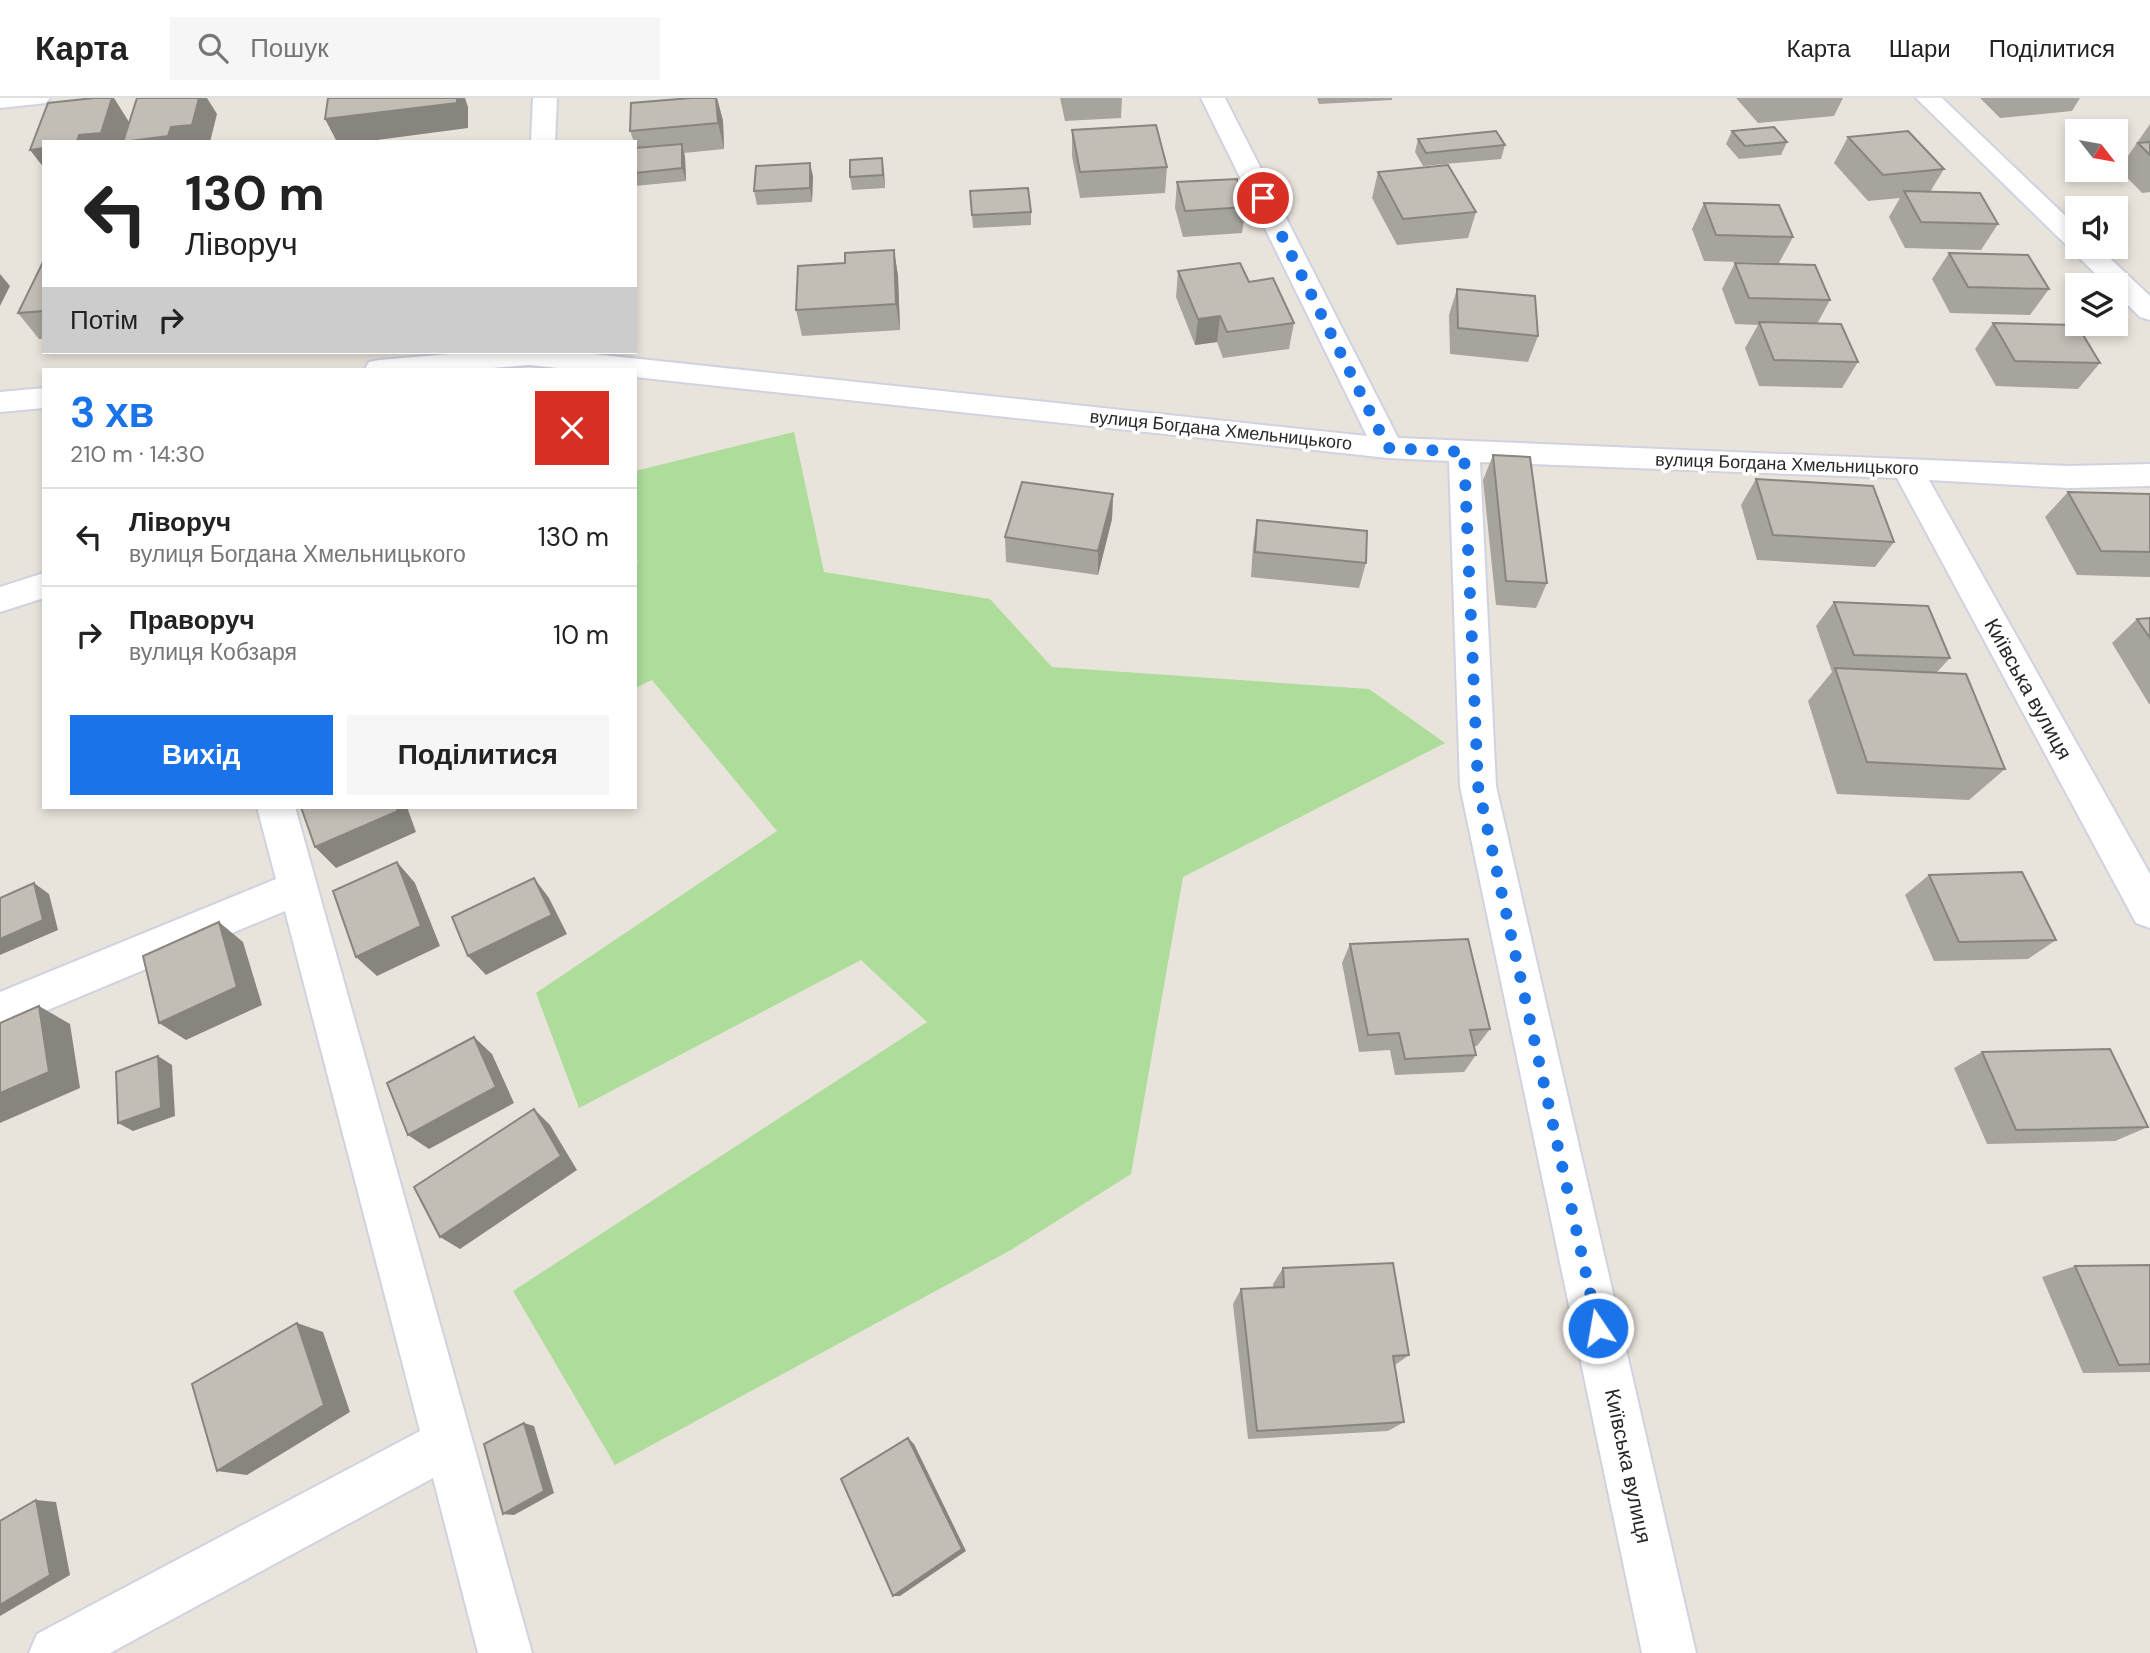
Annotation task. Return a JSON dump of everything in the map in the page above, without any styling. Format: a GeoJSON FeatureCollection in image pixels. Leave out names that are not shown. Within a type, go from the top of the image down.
{"type":"FeatureCollection","features":[{"type":"Feature","properties":{"kind":"street"},"geometry":{"type":"LineString","coordinates":[[0,102],[38,98]]}},
{"type":"Feature","properties":{"kind":"street"},"geometry":{"type":"LineString","coordinates":[[543,140],[545,98]]}},
{"type":"Feature","properties":{"kind":"street"},"geometry":{"type":"LineString","coordinates":[[1213,98],[1388,448]]}},
{"type":"Feature","properties":{"kind":"street"},"geometry":{"type":"LineString","coordinates":[[1928,98],[2065,229]]}},
{"type":"Feature","properties":{"kind":"street"},"geometry":{"type":"LineString","coordinates":[[2096,259],[2150,311]]}},
{"type":"Feature","properties":{"kind":"street","name":"вулиця Богдана Хмельницького"},"geometry":{"type":"LineString","coordinates":[[389,368],[530,354],[1388,448],[2069,477],[2150,475]]}},
{"type":"Feature","properties":{"kind":"street"},"geometry":{"type":"LineString","coordinates":[[0,402],[42,398]]}},
{"type":"Feature","properties":{"kind":"street","name":"Київська вулиця"},"geometry":{"type":"LineString","coordinates":[[1464,452],[1478,786],[1670,1653]]}},
{"type":"Feature","properties":{"kind":"street","name":"Київська вулиця"},"geometry":{"type":"LineString","coordinates":[[1907,468],[2150,911]]}},
{"type":"Feature","properties":{"kind":"street"},"geometry":{"type":"LineString","coordinates":[[0,600],[42,586]]}},
{"type":"Feature","properties":{"kind":"street"},"geometry":{"type":"LineString","coordinates":[[277,809],[505,1653]]}},
{"type":"Feature","properties":{"kind":"street"},"geometry":{"type":"LineString","coordinates":[[0,1011],[298,888]]}},
{"type":"Feature","properties":{"kind":"street"},"geometry":{"type":"LineString","coordinates":[[56,1653],[448,1443]]}},
{"type":"Feature","properties":{"kind":"green space"},"geometry":{"type":"Polygon","coordinates":[[[794,432],[824,572],[990,599],[1052,667],[1369,689],[1445,743],[1183,877],[1131,1174],[1011,1250],[615,1465],[513,1291],[927,1022],[861,960],[579,1108],[536,993],[777,831],[652,680],[637,687],[637,471],[794,432]]]}},
{"type":"Feature","properties":{"kind":"building"},"geometry":{"type":"Polygon","coordinates":[[[112,98],[101,133],[79,135],[78,140],[42,140],[42,148],[30,150],[48,103],[112,98]]]}},
{"type":"Feature","properties":{"kind":"building"},"geometry":{"type":"Polygon","coordinates":[[[137,98],[199,98],[192,125],[171,127],[168,136],[124,140],[137,98]]]}},
{"type":"Feature","properties":{"kind":"building"},"geometry":{"type":"Polygon","coordinates":[[[328,98],[457,98],[457,103],[325,119],[328,98]]]}},
{"type":"Feature","properties":{"kind":"building"},"geometry":{"type":"Polygon","coordinates":[[[716,98],[718,123],[630,131],[631,103],[716,98]]]}},
{"type":"Feature","properties":{"kind":"building"},"geometry":{"type":"Polygon","coordinates":[[[1156,125],[1167,167],[1080,172],[1072,130],[1156,125]]]}},
{"type":"Feature","properties":{"kind":"building"},"geometry":{"type":"Polygon","coordinates":[[[1774,127],[1787,142],[1745,146],[1732,131],[1774,127]]]}},
{"type":"Feature","properties":{"kind":"building"},"geometry":{"type":"Polygon","coordinates":[[[1496,131],[1505,145],[1426,153],[1418,139],[1496,131]]]}},
{"type":"Feature","properties":{"kind":"building"},"geometry":{"type":"Polygon","coordinates":[[[1908,131],[1944,169],[1883,175],[1848,137],[1908,131]]]}},
{"type":"Feature","properties":{"kind":"building"},"geometry":{"type":"Polygon","coordinates":[[[2150,142],[2150,155],[2138,143],[2150,142]]]}},
{"type":"Feature","properties":{"kind":"building"},"geometry":{"type":"Polygon","coordinates":[[[682,144],[682,168],[637,173],[637,148],[682,144]]]}},
{"type":"Feature","properties":{"kind":"building"},"geometry":{"type":"Polygon","coordinates":[[[882,158],[883,175],[850,177],[850,160],[882,158]]]}},
{"type":"Feature","properties":{"kind":"building"},"geometry":{"type":"Polygon","coordinates":[[[810,163],[810,188],[754,191],[756,166],[810,163]]]}},
{"type":"Feature","properties":{"kind":"building"},"geometry":{"type":"Polygon","coordinates":[[[1448,165],[1476,212],[1403,219],[1378,172],[1448,165]]]}},
{"type":"Feature","properties":{"kind":"building"},"geometry":{"type":"Polygon","coordinates":[[[1237,179],[1246,207],[1185,211],[1177,182],[1237,179]]]}},
{"type":"Feature","properties":{"kind":"building"},"geometry":{"type":"Polygon","coordinates":[[[1028,188],[1031,212],[972,215],[970,191],[1028,188]]]}},
{"type":"Feature","properties":{"kind":"building"},"geometry":{"type":"Polygon","coordinates":[[[1904,191],[1980,193],[1998,224],[1921,222],[1904,191]]]}},
{"type":"Feature","properties":{"kind":"building"},"geometry":{"type":"Polygon","coordinates":[[[1704,203],[1779,205],[1793,237],[1716,235],[1704,203]]]}},
{"type":"Feature","properties":{"kind":"building"},"geometry":{"type":"Polygon","coordinates":[[[894,250],[896,304],[796,310],[798,266],[845,263],[845,253],[894,250]]]}},
{"type":"Feature","properties":{"kind":"building"},"geometry":{"type":"Polygon","coordinates":[[[1949,253],[2028,255],[2049,289],[1968,287],[1949,253]]]}},
{"type":"Feature","properties":{"kind":"building"},"geometry":{"type":"Polygon","coordinates":[[[1240,263],[1249,282],[1273,278],[1294,323],[1227,332],[1220,316],[1198,319],[1178,271],[1240,263]]]}},
{"type":"Feature","properties":{"kind":"building"},"geometry":{"type":"Polygon","coordinates":[[[1735,263],[1815,265],[1830,300],[1749,298],[1735,263]]]}},
{"type":"Feature","properties":{"kind":"building"},"geometry":{"type":"Polygon","coordinates":[[[42,264],[42,311],[18,313],[42,264]]]}},
{"type":"Feature","properties":{"kind":"building"},"geometry":{"type":"Polygon","coordinates":[[[1457,289],[1535,296],[1538,336],[1458,328],[1457,289]]]}},
{"type":"Feature","properties":{"kind":"building"},"geometry":{"type":"Polygon","coordinates":[[[1759,322],[1841,324],[1858,362],[1774,360],[1759,322]]]}},
{"type":"Feature","properties":{"kind":"building"},"geometry":{"type":"Polygon","coordinates":[[[1993,323],[2065,325],[2065,336],[2084,336],[2100,363],[2015,361],[1993,323]]]}},
{"type":"Feature","properties":{"kind":"building"},"geometry":{"type":"Polygon","coordinates":[[[1493,455],[1530,457],[1547,583],[1506,581],[1493,455]]]}},
{"type":"Feature","properties":{"kind":"building"},"geometry":{"type":"Polygon","coordinates":[[[1756,479],[1873,486],[1894,542],[1773,535],[1756,479]]]}},
{"type":"Feature","properties":{"kind":"building"},"geometry":{"type":"Polygon","coordinates":[[[1022,482],[1113,494],[1098,551],[1005,537],[1022,482]]]}},
{"type":"Feature","properties":{"kind":"building"},"geometry":{"type":"Polygon","coordinates":[[[2068,492],[2150,494],[2150,552],[2101,551],[2068,492]]]}},
{"type":"Feature","properties":{"kind":"building"},"geometry":{"type":"Polygon","coordinates":[[[1257,520],[1367,531],[1366,563],[1255,552],[1257,520]]]}},
{"type":"Feature","properties":{"kind":"building"},"geometry":{"type":"Polygon","coordinates":[[[1834,602],[1928,606],[1950,658],[1854,655],[1834,602]]]}},
{"type":"Feature","properties":{"kind":"building"},"geometry":{"type":"Polygon","coordinates":[[[2150,618],[2150,638],[2137,619],[2150,618]]]}},
{"type":"Feature","properties":{"kind":"building"},"geometry":{"type":"Polygon","coordinates":[[[1835,668],[1966,674],[2005,769],[1867,762],[1835,668]]]}},
{"type":"Feature","properties":{"kind":"building"},"geometry":{"type":"Polygon","coordinates":[[[302,809],[398,811],[315,847],[302,809]]]}},
{"type":"Feature","properties":{"kind":"building"},"geometry":{"type":"Polygon","coordinates":[[[397,862],[421,926],[356,957],[333,891],[397,862]]]}},
{"type":"Feature","properties":{"kind":"building"},"geometry":{"type":"Polygon","coordinates":[[[2022,872],[2056,940],[1959,942],[1929,875],[2022,872]]]}},
{"type":"Feature","properties":{"kind":"building"},"geometry":{"type":"Polygon","coordinates":[[[534,878],[552,915],[468,956],[452,917],[534,878]]]}},
{"type":"Feature","properties":{"kind":"building"},"geometry":{"type":"Polygon","coordinates":[[[34,883],[43,920],[0,939],[0,898],[34,883]]]}},
{"type":"Feature","properties":{"kind":"building"},"geometry":{"type":"Polygon","coordinates":[[[219,922],[237,987],[159,1023],[143,956],[219,922]]]}},
{"type":"Feature","properties":{"kind":"building"},"geometry":{"type":"Polygon","coordinates":[[[1468,939],[1490,1029],[1470,1030],[1476,1055],[1405,1059],[1399,1033],[1368,1035],[1350,944],[1468,939]]]}},
{"type":"Feature","properties":{"kind":"building"},"geometry":{"type":"Polygon","coordinates":[[[39,1006],[49,1072],[0,1093],[0,1023],[39,1006]]]}},
{"type":"Feature","properties":{"kind":"building"},"geometry":{"type":"Polygon","coordinates":[[[474,1037],[496,1087],[408,1135],[387,1083],[474,1037]]]}},
{"type":"Feature","properties":{"kind":"building"},"geometry":{"type":"Polygon","coordinates":[[[2110,1049],[2148,1127],[2016,1130],[1982,1052],[2110,1049]]]}},
{"type":"Feature","properties":{"kind":"building"},"geometry":{"type":"Polygon","coordinates":[[[158,1056],[161,1108],[118,1123],[116,1072],[158,1056]]]}},
{"type":"Feature","properties":{"kind":"building"},"geometry":{"type":"Polygon","coordinates":[[[534,1109],[561,1156],[440,1237],[414,1187],[534,1109]]]}},
{"type":"Feature","properties":{"kind":"building"},"geometry":{"type":"Polygon","coordinates":[[[1393,1263],[1409,1355],[1393,1356],[1404,1422],[1257,1431],[1241,1289],[1284,1287],[1283,1268],[1393,1263]]]}},
{"type":"Feature","properties":{"kind":"building"},"geometry":{"type":"Polygon","coordinates":[[[2150,1265],[2150,1364],[2119,1365],[2075,1266],[2150,1265]]]}},
{"type":"Feature","properties":{"kind":"building"},"geometry":{"type":"Polygon","coordinates":[[[297,1323],[324,1405],[217,1471],[192,1384],[297,1323]]]}},
{"type":"Feature","properties":{"kind":"building"},"geometry":{"type":"Polygon","coordinates":[[[524,1423],[544,1491],[503,1514],[484,1444],[524,1423]]]}},
{"type":"Feature","properties":{"kind":"building"},"geometry":{"type":"Polygon","coordinates":[[[908,1438],[962,1549],[893,1596],[841,1479],[908,1438]]]}},
{"type":"Feature","properties":{"kind":"building"},"geometry":{"type":"Polygon","coordinates":[[[36,1500],[50,1575],[0,1605],[0,1521],[36,1500]]]}},
{"type":"Feature","properties":{"kind":"route"},"geometry":{"type":"LineString","coordinates":[[1263,198],[1388,448],[1464,452],[1478,786],[1598,1328]]}}]}
